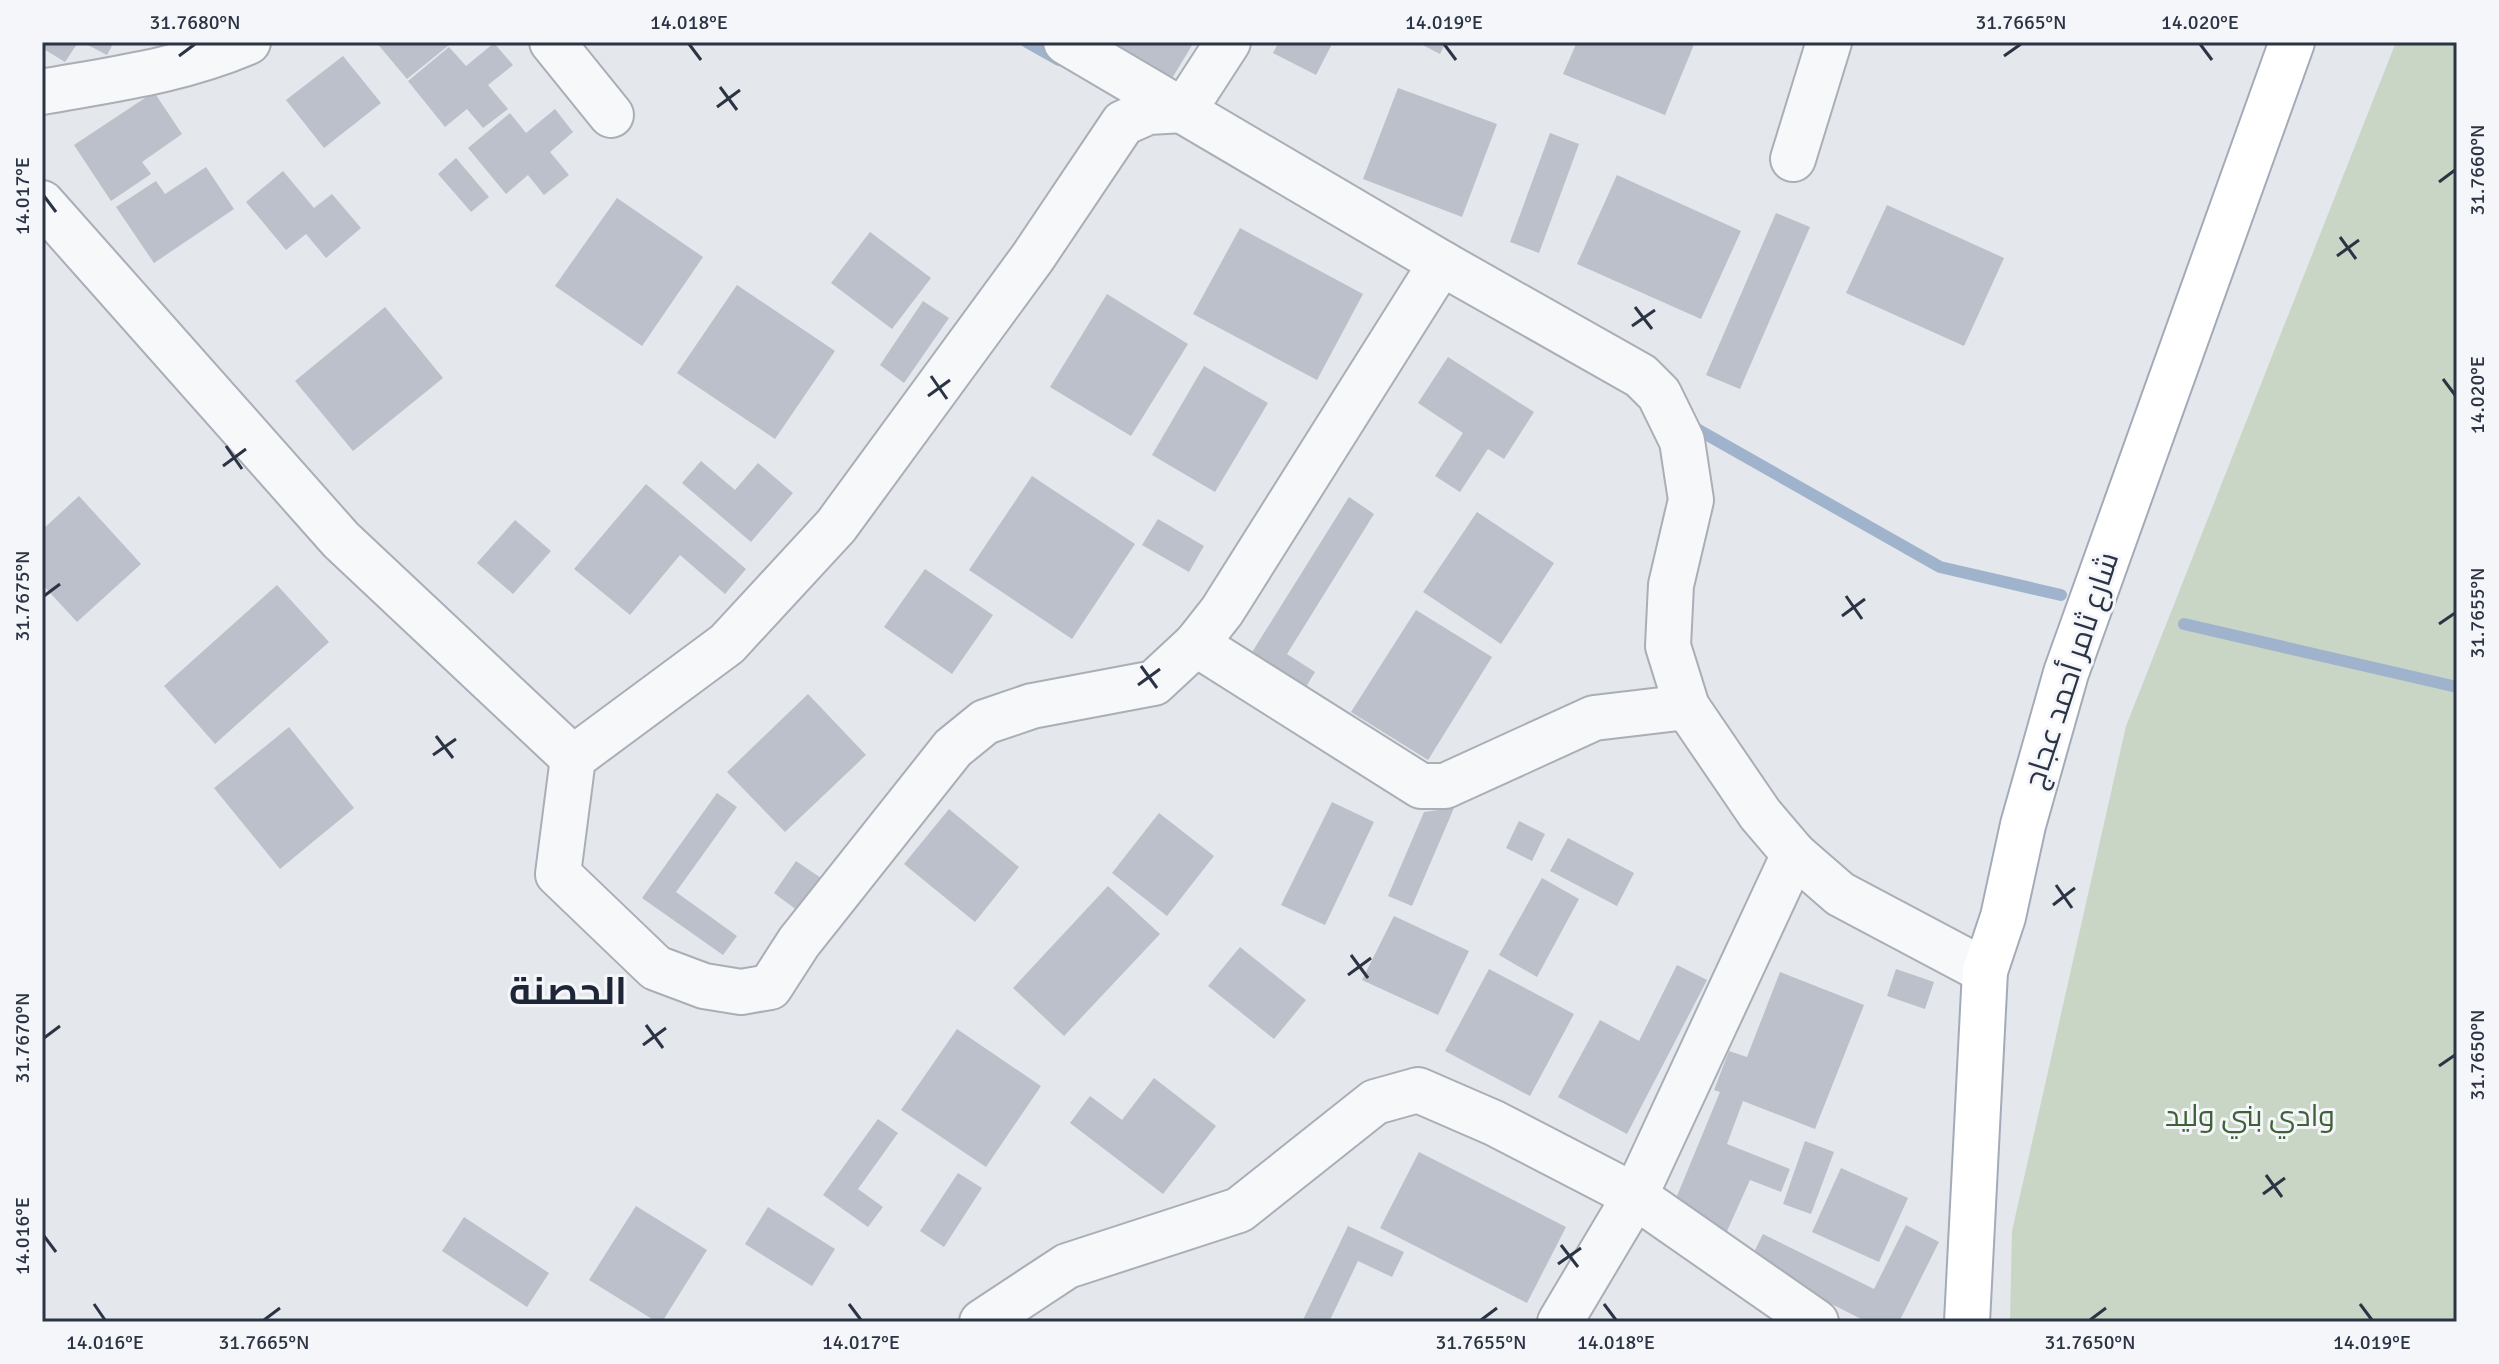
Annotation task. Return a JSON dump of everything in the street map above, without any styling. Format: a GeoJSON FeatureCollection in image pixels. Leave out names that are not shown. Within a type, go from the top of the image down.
{"type":"FeatureCollection","features":[{"type":"Feature","properties":{"kind":"main road","name":"شارع ثامر أحمد عجاج"},"geometry":{"type":"LineString","coordinates":[[1967,1322],[1985,971],[2003,917],[2023,825],[2066,673],[2292,42]]}},
{"type":"Feature","properties":{"kind":"street"},"geometry":{"type":"LineString","coordinates":[[42,92],[170,69],[209,59],[248,42]]}},
{"type":"Feature","properties":{"kind":"street"},"geometry":{"type":"LineString","coordinates":[[552,42],[611,115]]}},
{"type":"Feature","properties":{"kind":"street"},"geometry":{"type":"LineString","coordinates":[[1066,42],[1443,264],[1641,376],[1659,394],[1682,441],[1691,500],[1671,585],[1668,646],[1687,707],[1760,814],[1794,854],[1840,894],[1985,971]]}},
{"type":"Feature","properties":{"kind":"street"},"geometry":{"type":"LineString","coordinates":[[1184,110],[1228,42]]}},
{"type":"Feature","properties":{"kind":"street"},"geometry":{"type":"LineString","coordinates":[[1793,159],[1829,42]]}},
{"type":"Feature","properties":{"kind":"street"},"geometry":{"type":"LineString","coordinates":[[1184,110],[1148,112],[1123,123],[1033,257],[836,526],[727,644],[573,758],[558,874],[656,968],[704,986],[741,992],[770,987],[799,942],[953,748],[985,722],[1032,706],[1154,683],[1196,644],[1222,611],[1443,264]]}},
{"type":"Feature","properties":{"kind":"street"},"geometry":{"type":"LineString","coordinates":[[42,203],[341,540],[573,758]]}},
{"type":"Feature","properties":{"kind":"street"},"geometry":{"type":"LineString","coordinates":[[1196,644],[1421,786],[1445,786],[1594,718],[1687,707]]}},
{"type":"Feature","properties":{"kind":"street"},"geometry":{"type":"LineString","coordinates":[[1560,1322],[1635,1196],[1794,854]]}},
{"type":"Feature","properties":{"kind":"street"},"geometry":{"type":"LineString","coordinates":[[982,1322],[1067,1266],[1239,1210],[1375,1102],[1418,1090],[1494,1123],[1635,1196],[1816,1322]]}},
{"type":"Feature","properties":{"kind":"green space","name":"وادي بني وليد"},"geometry":{"type":"Polygon","coordinates":[[[2396,42],[2457,42],[2457,1322],[2010,1322],[2012,1231],[2126,726],[2396,42]]]}},
{"type":"Feature","properties":{"kind":"building"},"geometry":{"type":"Polygon","coordinates":[[[42,42],[77,44],[65,62],[42,48],[42,42]]]}},
{"type":"Feature","properties":{"kind":"building"},"geometry":{"type":"Polygon","coordinates":[[[82,42],[114,42],[107,55],[82,42]]]}},
{"type":"Feature","properties":{"kind":"building"},"geometry":{"type":"Polygon","coordinates":[[[376,42],[446,42],[449,45],[407,79],[376,42]]]}},
{"type":"Feature","properties":{"kind":"building"},"geometry":{"type":"Polygon","coordinates":[[[1109,42],[1194,42],[1171,80],[1109,42]]]}},
{"type":"Feature","properties":{"kind":"building"},"geometry":{"type":"Polygon","coordinates":[[[1279,42],[1333,42],[1316,75],[1273,53],[1279,42]]]}},
{"type":"Feature","properties":{"kind":"building"},"geometry":{"type":"Polygon","coordinates":[[[1417,42],[1446,42],[1440,54],[1417,42]]]}},
{"type":"Feature","properties":{"kind":"building"},"geometry":{"type":"Polygon","coordinates":[[[1577,42],[1695,42],[1665,115],[1563,74],[1577,42]]]}},
{"type":"Feature","properties":{"kind":"building"},"geometry":{"type":"Polygon","coordinates":[[[494,43],[513,65],[488,85],[508,109],[483,128],[467,109],[445,127],[408,81],[449,47],[466,66],[494,43]]]}},
{"type":"Feature","properties":{"kind":"building"},"geometry":{"type":"Polygon","coordinates":[[[343,56],[381,103],[324,148],[286,100],[343,56]]]}},
{"type":"Feature","properties":{"kind":"building"},"geometry":{"type":"Polygon","coordinates":[[[1398,88],[1497,124],[1462,217],[1363,179],[1398,88]]]}},
{"type":"Feature","properties":{"kind":"building"},"geometry":{"type":"Polygon","coordinates":[[[154,92],[182,134],[142,162],[151,174],[111,201],[74,145],[154,92]]]}},
{"type":"Feature","properties":{"kind":"building"},"geometry":{"type":"Polygon","coordinates":[[[555,109],[573,132],[550,152],[569,175],[544,195],[528,175],[506,194],[468,148],[510,113],[526,133],[555,109]]]}},
{"type":"Feature","properties":{"kind":"building"},"geometry":{"type":"Polygon","coordinates":[[[1550,133],[1579,144],[1539,253],[1510,242],[1550,133]]]}},
{"type":"Feature","properties":{"kind":"building"},"geometry":{"type":"Polygon","coordinates":[[[456,158],[489,197],[471,212],[438,174],[456,158]]]}},
{"type":"Feature","properties":{"kind":"building"},"geometry":{"type":"Polygon","coordinates":[[[206,167],[234,209],[154,263],[116,207],[156,181],[165,194],[206,167]]]}},
{"type":"Feature","properties":{"kind":"building"},"geometry":{"type":"Polygon","coordinates":[[[283,171],[314,208],[332,194],[361,228],[326,258],[306,234],[286,250],[246,202],[283,171]]]}},
{"type":"Feature","properties":{"kind":"building"},"geometry":{"type":"Polygon","coordinates":[[[1617,175],[1741,231],[1701,319],[1577,264],[1617,175]]]}},
{"type":"Feature","properties":{"kind":"building"},"geometry":{"type":"Polygon","coordinates":[[[617,198],[703,257],[642,346],[555,286],[617,198]]]}},
{"type":"Feature","properties":{"kind":"building"},"geometry":{"type":"Polygon","coordinates":[[[1887,205],[2004,258],[1964,346],[1846,293],[1887,205]]]}},
{"type":"Feature","properties":{"kind":"building"},"geometry":{"type":"Polygon","coordinates":[[[1776,213],[1810,227],[1740,389],[1706,375],[1776,213]]]}},
{"type":"Feature","properties":{"kind":"building"},"geometry":{"type":"Polygon","coordinates":[[[1240,228],[1363,294],[1317,380],[1193,314],[1240,228]]]}},
{"type":"Feature","properties":{"kind":"building"},"geometry":{"type":"Polygon","coordinates":[[[870,232],[931,278],[892,329],[831,283],[870,232]]]}},
{"type":"Feature","properties":{"kind":"building"},"geometry":{"type":"Polygon","coordinates":[[[737,285],[835,351],[775,439],[677,373],[737,285]]]}},
{"type":"Feature","properties":{"kind":"building"},"geometry":{"type":"Polygon","coordinates":[[[1107,294],[1188,344],[1131,436],[1050,387],[1107,294]]]}},
{"type":"Feature","properties":{"kind":"building"},"geometry":{"type":"Polygon","coordinates":[[[923,301],[949,318],[904,383],[880,365],[923,301]]]}},
{"type":"Feature","properties":{"kind":"building"},"geometry":{"type":"Polygon","coordinates":[[[385,307],[443,378],[353,451],[295,381],[385,307]]]}},
{"type":"Feature","properties":{"kind":"building"},"geometry":{"type":"Polygon","coordinates":[[[1448,357],[1534,412],[1504,459],[1488,449],[1460,492],[1435,476],[1463,433],[1418,403],[1448,357]]]}},
{"type":"Feature","properties":{"kind":"building"},"geometry":{"type":"Polygon","coordinates":[[[1204,366],[1268,403],[1215,492],[1152,455],[1204,366]]]}},
{"type":"Feature","properties":{"kind":"building"},"geometry":{"type":"Polygon","coordinates":[[[701,461],[735,490],[758,463],[793,493],[751,542],[682,483],[701,461]]]}},
{"type":"Feature","properties":{"kind":"building"},"geometry":{"type":"Polygon","coordinates":[[[1032,476],[1135,544],[1072,639],[969,570],[1032,476]]]}},
{"type":"Feature","properties":{"kind":"building"},"geometry":{"type":"Polygon","coordinates":[[[646,484],[746,569],[725,594],[680,555],[630,615],[574,569],[646,484]]]}},
{"type":"Feature","properties":{"kind":"building"},"geometry":{"type":"Polygon","coordinates":[[[79,496],[141,564],[77,622],[42,584],[42,530],[79,496]]]}},
{"type":"Feature","properties":{"kind":"building"},"geometry":{"type":"Polygon","coordinates":[[[1349,497],[1374,514],[1287,654],[1315,672],[1303,692],[1249,657],[1349,497]]]}},
{"type":"Feature","properties":{"kind":"building"},"geometry":{"type":"Polygon","coordinates":[[[1477,512],[1554,563],[1501,644],[1423,592],[1477,512]]]}},
{"type":"Feature","properties":{"kind":"building"},"geometry":{"type":"Polygon","coordinates":[[[1158,519],[1204,546],[1189,572],[1142,545],[1158,519]]]}},
{"type":"Feature","properties":{"kind":"building"},"geometry":{"type":"Polygon","coordinates":[[[515,520],[551,551],[513,594],[477,563],[515,520]]]}},
{"type":"Feature","properties":{"kind":"building"},"geometry":{"type":"Polygon","coordinates":[[[925,569],[993,615],[952,674],[884,627],[925,569]]]}},
{"type":"Feature","properties":{"kind":"building"},"geometry":{"type":"Polygon","coordinates":[[[277,585],[329,642],[215,744],[164,686],[277,585]]]}},
{"type":"Feature","properties":{"kind":"building"},"geometry":{"type":"Polygon","coordinates":[[[1416,610],[1492,657],[1428,760],[1351,712],[1416,610]]]}},
{"type":"Feature","properties":{"kind":"building"},"geometry":{"type":"Polygon","coordinates":[[[808,694],[866,755],[785,832],[727,772],[808,694]]]}},
{"type":"Feature","properties":{"kind":"building"},"geometry":{"type":"Polygon","coordinates":[[[289,727],[354,808],[280,869],[214,788],[289,727]]]}},
{"type":"Feature","properties":{"kind":"building"},"geometry":{"type":"Polygon","coordinates":[[[717,793],[737,807],[676,892],[737,936],[723,955],[642,898],[717,793]]]}},
{"type":"Feature","properties":{"kind":"building"},"geometry":{"type":"Polygon","coordinates":[[[1332,802],[1374,822],[1325,925],[1281,905],[1332,802]]]}},
{"type":"Feature","properties":{"kind":"building"},"geometry":{"type":"Polygon","coordinates":[[[1454,808],[1412,906],[1388,896],[1424,812],[1454,808]]]}},
{"type":"Feature","properties":{"kind":"building"},"geometry":{"type":"Polygon","coordinates":[[[949,809],[1019,867],[975,922],[904,864],[949,809]]]}},
{"type":"Feature","properties":{"kind":"building"},"geometry":{"type":"Polygon","coordinates":[[[1159,813],[1214,856],[1167,916],[1112,873],[1159,813]]]}},
{"type":"Feature","properties":{"kind":"building"},"geometry":{"type":"Polygon","coordinates":[[[1519,821],[1545,834],[1532,861],[1506,848],[1519,821]]]}},
{"type":"Feature","properties":{"kind":"building"},"geometry":{"type":"Polygon","coordinates":[[[1568,838],[1634,873],[1617,906],[1550,871],[1568,838]]]}},
{"type":"Feature","properties":{"kind":"building"},"geometry":{"type":"Polygon","coordinates":[[[796,861],[821,878],[798,911],[774,893],[796,861]]]}},
{"type":"Feature","properties":{"kind":"building"},"geometry":{"type":"Polygon","coordinates":[[[1542,878],[1579,899],[1537,977],[1499,955],[1542,878]]]}},
{"type":"Feature","properties":{"kind":"building"},"geometry":{"type":"Polygon","coordinates":[[[1108,886],[1160,934],[1064,1036],[1013,988],[1108,886]]]}},
{"type":"Feature","properties":{"kind":"building"},"geometry":{"type":"Polygon","coordinates":[[[1394,916],[1469,951],[1438,1015],[1362,980],[1394,916]]]}},
{"type":"Feature","properties":{"kind":"building"},"geometry":{"type":"Polygon","coordinates":[[[1240,947],[1306,1000],[1274,1039],[1208,986],[1240,947]]]}},
{"type":"Feature","properties":{"kind":"building"},"geometry":{"type":"Polygon","coordinates":[[[1677,965],[1707,980],[1627,1134],[1558,1097],[1600,1020],[1639,1041],[1677,965]]]}},
{"type":"Feature","properties":{"kind":"building"},"geometry":{"type":"Polygon","coordinates":[[[1489,969],[1574,1014],[1530,1096],[1445,1051],[1489,969]]]}},
{"type":"Feature","properties":{"kind":"building"},"geometry":{"type":"Polygon","coordinates":[[[1896,969],[1934,982],[1925,1009],[1887,996],[1896,969]]]}},
{"type":"Feature","properties":{"kind":"building"},"geometry":{"type":"Polygon","coordinates":[[[1780,972],[1864,1005],[1815,1129],[1743,1101],[1727,1144],[1790,1169],[1781,1192],[1750,1180],[1723,1240],[1672,1208],[1720,1092],[1714,1090],[1729,1051],[1747,1057],[1780,972]]]}},
{"type":"Feature","properties":{"kind":"building"},"geometry":{"type":"Polygon","coordinates":[[[957,1029],[1041,1086],[986,1167],[901,1110],[957,1029]]]}},
{"type":"Feature","properties":{"kind":"building"},"geometry":{"type":"Polygon","coordinates":[[[1154,1078],[1216,1126],[1163,1194],[1070,1123],[1090,1096],[1122,1120],[1154,1078]]]}},
{"type":"Feature","properties":{"kind":"building"},"geometry":{"type":"Polygon","coordinates":[[[878,1119],[898,1133],[858,1189],[883,1207],[868,1227],[823,1195],[878,1119]]]}},
{"type":"Feature","properties":{"kind":"building"},"geometry":{"type":"Polygon","coordinates":[[[1805,1141],[1834,1152],[1811,1214],[1783,1204],[1805,1141]]]}},
{"type":"Feature","properties":{"kind":"building"},"geometry":{"type":"Polygon","coordinates":[[[1419,1152],[1566,1227],[1527,1303],[1380,1228],[1419,1152]]]}},
{"type":"Feature","properties":{"kind":"building"},"geometry":{"type":"Polygon","coordinates":[[[1841,1168],[1908,1198],[1879,1262],[1812,1232],[1841,1168]]]}},
{"type":"Feature","properties":{"kind":"building"},"geometry":{"type":"Polygon","coordinates":[[[958,1173],[982,1188],[944,1247],[920,1231],[958,1173]]]}},
{"type":"Feature","properties":{"kind":"building"},"geometry":{"type":"Polygon","coordinates":[[[636,1206],[707,1250],[662,1322],[657,1322],[589,1280],[636,1206]]]}},
{"type":"Feature","properties":{"kind":"building"},"geometry":{"type":"Polygon","coordinates":[[[768,1207],[835,1249],[812,1286],[745,1244],[768,1207]]]}},
{"type":"Feature","properties":{"kind":"building"},"geometry":{"type":"Polygon","coordinates":[[[464,1217],[549,1273],[527,1307],[442,1251],[464,1217]]]}},
{"type":"Feature","properties":{"kind":"building"},"geometry":{"type":"Polygon","coordinates":[[[1906,1225],[1939,1242],[1899,1322],[1867,1322],[1749,1262],[1763,1234],[1874,1289],[1906,1225]]]}},
{"type":"Feature","properties":{"kind":"building"},"geometry":{"type":"Polygon","coordinates":[[[1348,1226],[1404,1252],[1392,1277],[1358,1261],[1329,1322],[1302,1322],[1348,1226]]]}},
{"type":"Feature","properties":{"kind":"waterway"},"geometry":{"type":"LineString","coordinates":[[1027,42],[1059,60]]}},
{"type":"Feature","properties":{"kind":"waterway"},"geometry":{"type":"LineString","coordinates":[[1688,424],[1940,567],[2061,595]]}},
{"type":"Feature","properties":{"kind":"waterway"},"geometry":{"type":"LineString","coordinates":[[2184,624],[2457,687]]}},
{"type":"Feature","properties":{"kind":"district","name":"الحصنة"},"geometry":{"type":"Point","coordinates":[568,991]}}]}
